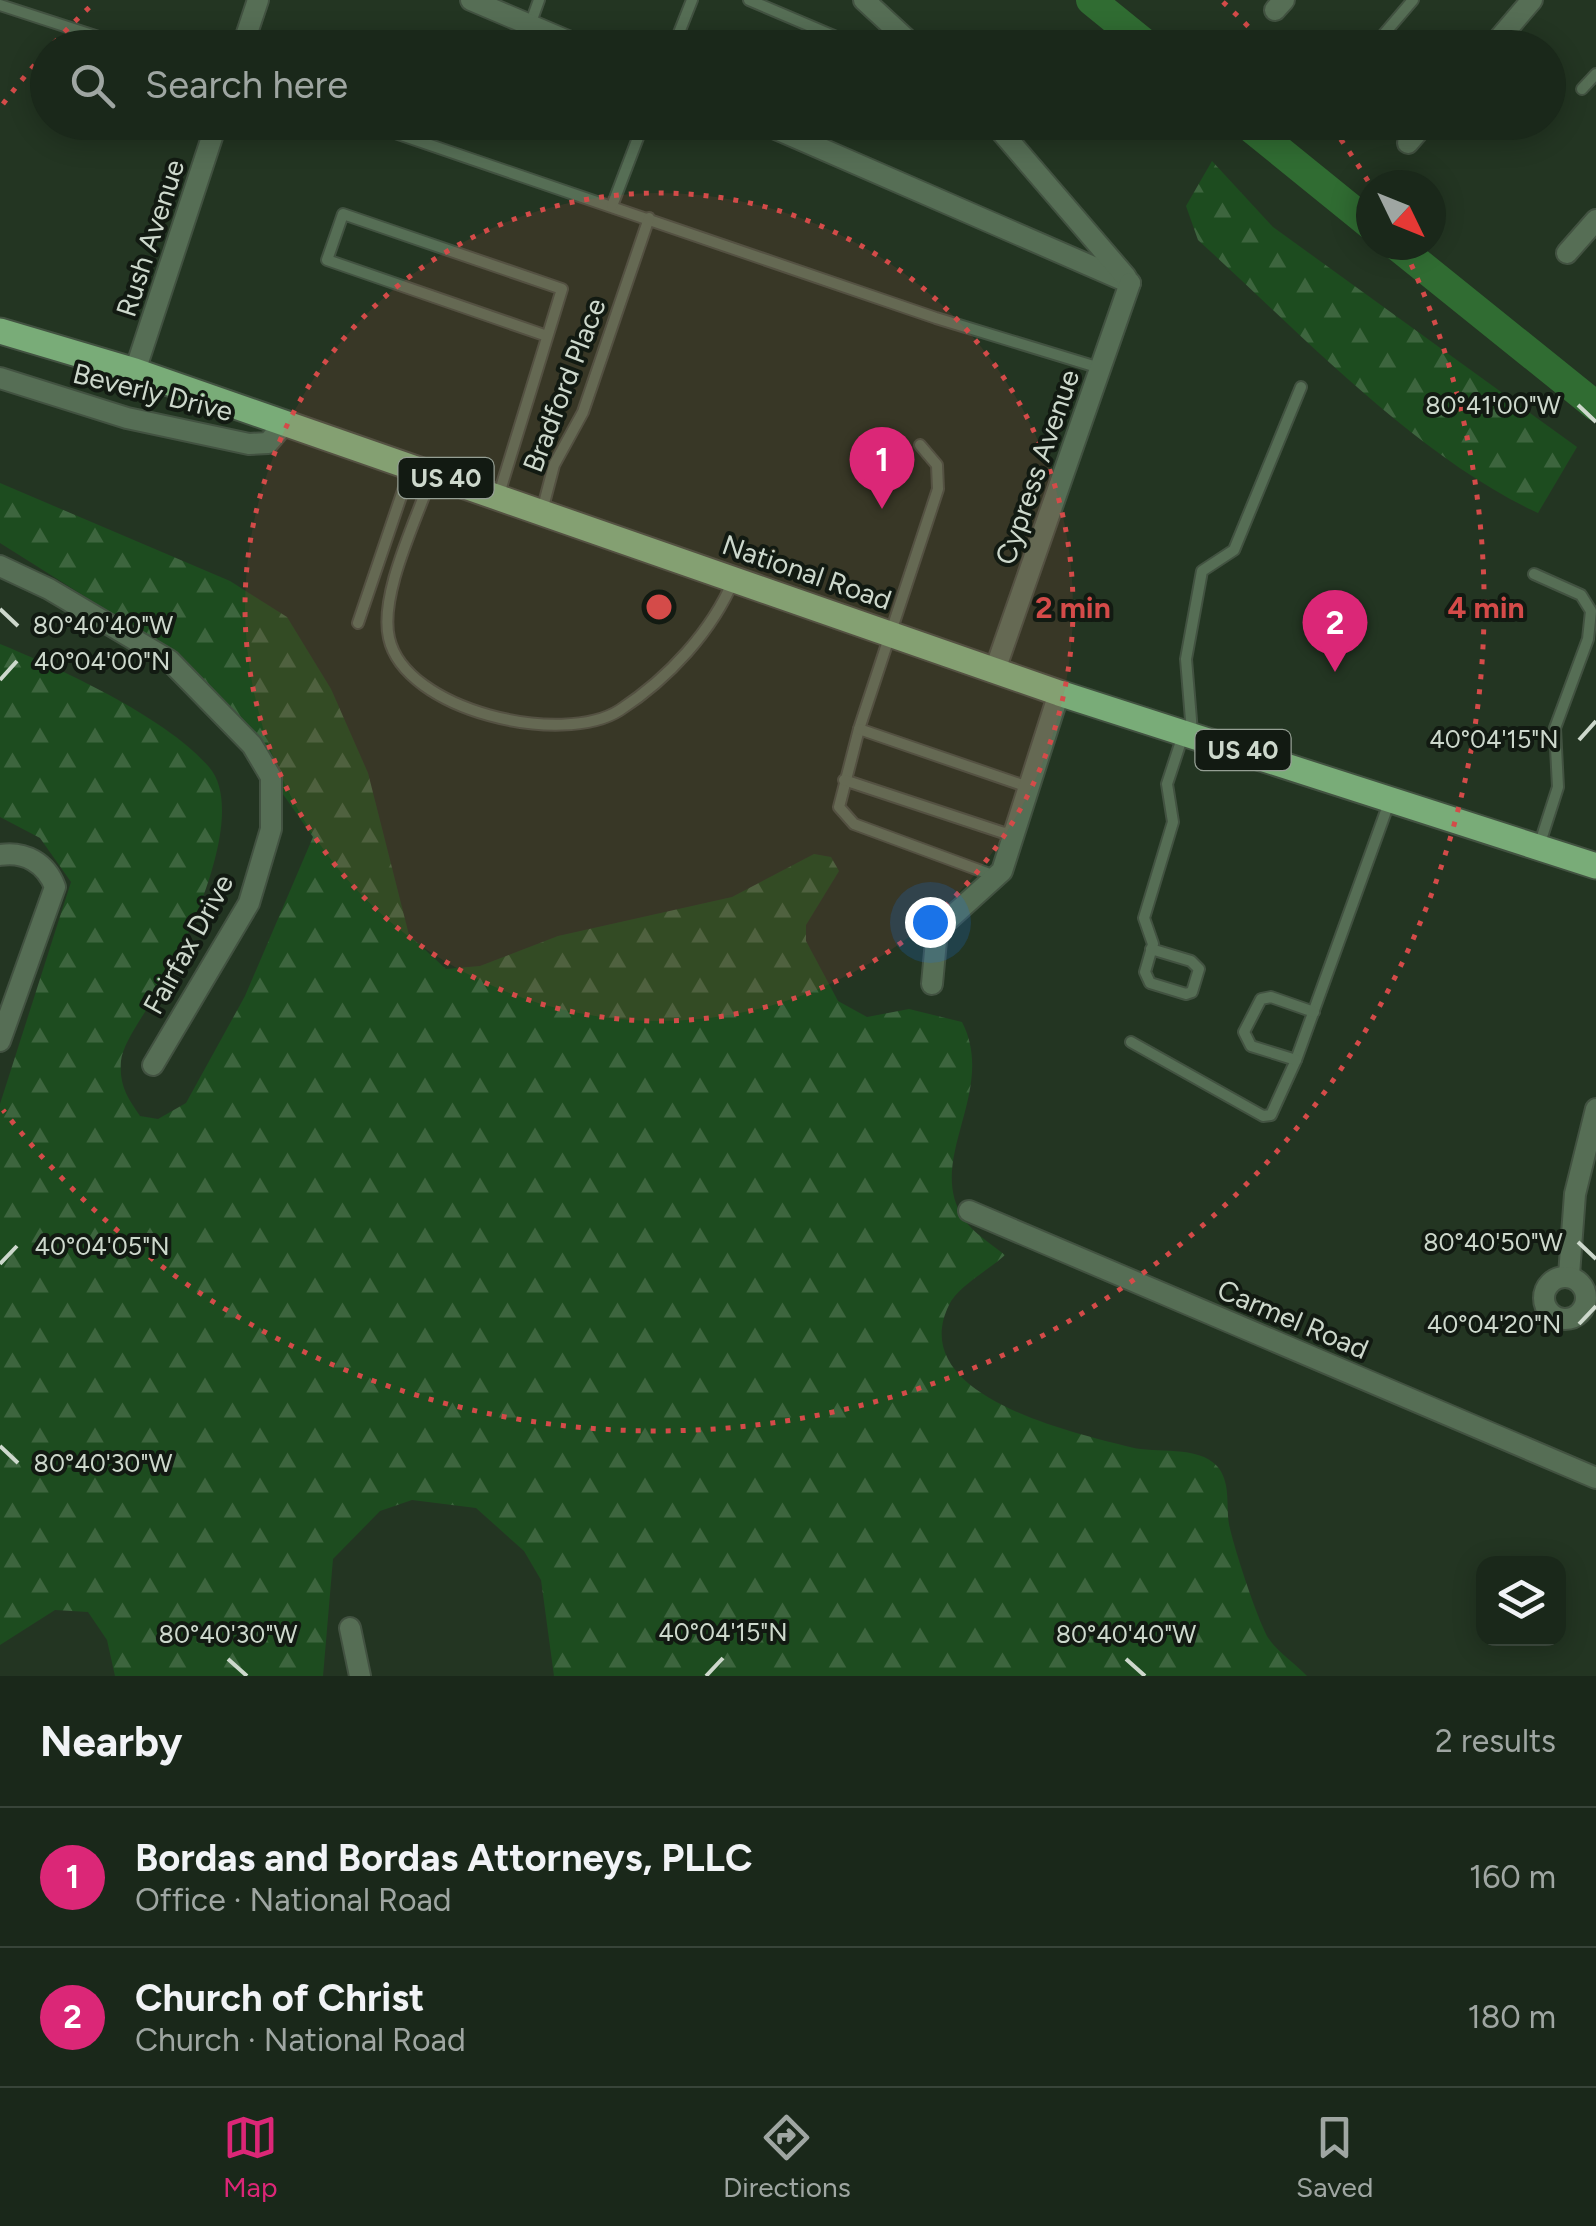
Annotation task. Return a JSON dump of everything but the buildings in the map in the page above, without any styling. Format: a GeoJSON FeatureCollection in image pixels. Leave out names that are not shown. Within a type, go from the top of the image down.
{"type":"FeatureCollection","features":[{"type":"Feature","properties":{"kind":"main road","name":"National Road"},"geometry":{"type":"LineString","coordinates":[[0,332],[135,371],[1059,693],[1596,866]]}},
{"type":"Feature","properties":{"kind":"street"},"geometry":{"type":"LineString","coordinates":[[248,30],[258,0]]}},
{"type":"Feature","properties":{"kind":"street"},"geometry":{"type":"LineString","coordinates":[[471,0],[542,30]]}},
{"type":"Feature","properties":{"kind":"street"},"geometry":{"type":"LineString","coordinates":[[864,0],[896,30]]}},
{"type":"Feature","properties":{"kind":"street"},"geometry":{"type":"LineString","coordinates":[[1506,30],[1532,0]]}},
{"type":"Feature","properties":{"kind":"street","name":"Rush Avenue"},"geometry":{"type":"LineString","coordinates":[[135,371],[211,140]]}},
{"type":"Feature","properties":{"kind":"street"},"geometry":{"type":"LineString","coordinates":[[801,140],[1130,283]]}},
{"type":"Feature","properties":{"kind":"street"},"geometry":{"type":"LineString","coordinates":[[1009,140],[1130,283]]}},
{"type":"Feature","properties":{"kind":"street"},"geometry":{"type":"LineString","coordinates":[[1567,253],[1596,220]]}},
{"type":"Feature","properties":{"kind":"street","name":"Cypress Avenue"},"geometry":{"type":"LineString","coordinates":[[995,670],[1130,283]]}},
{"type":"Feature","properties":{"kind":"street","name":"Beverly Drive"},"geometry":{"type":"LineString","coordinates":[[0,378],[127,418],[249,444],[268,443],[284,422]]}},
{"type":"Feature","properties":{"kind":"street","name":"Fairfax Drive"},"geometry":{"type":"LineString","coordinates":[[0,566],[49,589],[169,660],[252,745],[271,778],[271,828],[249,903],[153,1065]]}},
{"type":"Feature","properties":{"kind":"street"},"geometry":{"type":"LineString","coordinates":[[932,984],[938,930],[996,877],[1015,831],[1059,693]]}},
{"type":"Feature","properties":{"kind":"street"},"geometry":{"type":"LineString","coordinates":[[0,855],[33,859],[49,870],[55,887],[0,1041]]}},
{"type":"Feature","properties":{"kind":"street"},"geometry":{"type":"LineString","coordinates":[[1569,1275],[1575,1194],[1596,1109]]}},
{"type":"Feature","properties":{"kind":"street","name":"Carmel Road"},"geometry":{"type":"LineString","coordinates":[[969,1211],[1596,1478]]}},
{"type":"Feature","properties":{"kind":"street"},"geometry":{"type":"LineString","coordinates":[[350,1628],[360,1676]]}},
{"type":"Feature","properties":{"kind":"lane"},"geometry":{"type":"LineString","coordinates":[[530,25],[539,0]]}},
{"type":"Feature","properties":{"kind":"lane"},"geometry":{"type":"LineString","coordinates":[[680,30],[692,0]]}},
{"type":"Feature","properties":{"kind":"lane"},"geometry":{"type":"LineString","coordinates":[[749,0],[820,30]]}},
{"type":"Feature","properties":{"kind":"lane"},"geometry":{"type":"LineString","coordinates":[[1387,30],[1413,0]]}},
{"type":"Feature","properties":{"kind":"lane"},"geometry":{"type":"LineString","coordinates":[[0,5],[77,30]]}},
{"type":"Feature","properties":{"kind":"lane"},"geometry":{"type":"LineString","coordinates":[[1582,89],[1596,74]]}},
{"type":"Feature","properties":{"kind":"lane"},"geometry":{"type":"LineString","coordinates":[[416,140],[936,318],[1100,368]]}},
{"type":"Feature","properties":{"kind":"lane"},"geometry":{"type":"LineString","coordinates":[[612,206],[637,140]]}},
{"type":"Feature","properties":{"kind":"lane"},"geometry":{"type":"LineString","coordinates":[[499,496],[548,336],[562,289],[343,214],[327,260],[548,336]]}},
{"type":"Feature","properties":{"kind":"lane","name":"Bradford Place"},"geometry":{"type":"LineString","coordinates":[[542,511],[554,465],[583,412],[649,218]]}},
{"type":"Feature","properties":{"kind":"lane"},"geometry":{"type":"LineString","coordinates":[[1151,950],[1191,961],[1199,969],[1192,992],[1186,994],[1150,983],[1145,972],[1151,950],[1144,918],[1173,822],[1167,784],[1188,732],[1186,659],[1202,572],[1234,550],[1301,387]]}},
{"type":"Feature","properties":{"kind":"lane"},"geometry":{"type":"LineString","coordinates":[[920,445],[936,465],[938,488],[859,729],[839,807],[845,819],[996,877]]}},
{"type":"Feature","properties":{"kind":"lane"},"geometry":{"type":"LineString","coordinates":[[422,470],[387,606],[388,638],[401,668],[448,700],[480,712],[568,726],[619,711],[686,652],[718,617],[734,578]]}},
{"type":"Feature","properties":{"kind":"lane"},"geometry":{"type":"LineString","coordinates":[[358,624],[422,470]]}},
{"type":"Feature","properties":{"kind":"lane"},"geometry":{"type":"LineString","coordinates":[[1534,574],[1581,595],[1591,611],[1588,639],[1555,728],[1558,788],[1538,848]]}},
{"type":"Feature","properties":{"kind":"lane"},"geometry":{"type":"LineString","coordinates":[[859,729],[1028,787]]}},
{"type":"Feature","properties":{"kind":"lane"},"geometry":{"type":"LineString","coordinates":[[844,780],[1004,833],[1015,831]]}},
{"type":"Feature","properties":{"kind":"lane"},"geometry":{"type":"LineString","coordinates":[[1132,1042],[1264,1116],[1271,1115],[1296,1060],[1390,798]]}},
{"type":"Feature","properties":{"kind":"lane"},"geometry":{"type":"LineString","coordinates":[[1296,1060],[1251,1046],[1244,1032],[1261,998],[1270,997],[1314,1012]]}},
{"type":"Feature","properties":{"kind":"green space"},"geometry":{"type":"Polygon","coordinates":[[[1212,161],[1273,227],[1577,447],[1538,513],[1447,460],[1403,426],[1198,240],[1186,206],[1212,161]]]}},
{"type":"Feature","properties":{"kind":"green space"},"geometry":{"type":"Polygon","coordinates":[[[0,483],[230,581],[287,617],[331,689],[368,773],[409,935],[446,969],[480,966],[558,936],[732,897],[814,854],[831,857],[839,871],[806,925],[806,941],[838,1001],[867,1017],[909,1009],[962,1022],[971,1048],[972,1074],[952,1173],[954,1196],[968,1224],[1005,1255],[966,1285],[949,1305],[942,1336],[950,1363],[971,1386],[1035,1419],[1130,1447],[1199,1455],[1217,1466],[1226,1486],[1235,1548],[1264,1630],[1307,1676],[554,1676],[541,1580],[524,1551],[476,1508],[412,1500],[380,1511],[333,1559],[323,1676],[115,1676],[107,1640],[88,1612],[55,1610],[0,1645],[0,1104],[71,882],[40,838],[0,817],[0,644],[82,681],[167,730],[209,767],[219,787],[219,840],[202,901],[168,975],[123,1052],[123,1084],[140,1116],[158,1119],[186,1103],[245,996],[313,837],[221,706],[173,652],[0,543],[0,483]]]}},
{"type":"Feature","properties":{"kind":"waterway"},"geometry":{"type":"LineString","coordinates":[[1091,0],[1128,30]]}},
{"type":"Feature","properties":{"kind":"waterway"},"geometry":{"type":"LineString","coordinates":[[1266,140],[1356,213]]}},
{"type":"Feature","properties":{"kind":"waterway"},"geometry":{"type":"LineString","coordinates":[[1415,260],[1596,406]]}},
{"type":"Feature","properties":{"kind":"place","name":"Bordas and Bordas Attorneys, PLLC"},"geometry":{"type":"Point","coordinates":[882,509]}},
{"type":"Feature","properties":{"kind":"place","name":"Church of Christ"},"geometry":{"type":"Point","coordinates":[1335,672]}}]}
